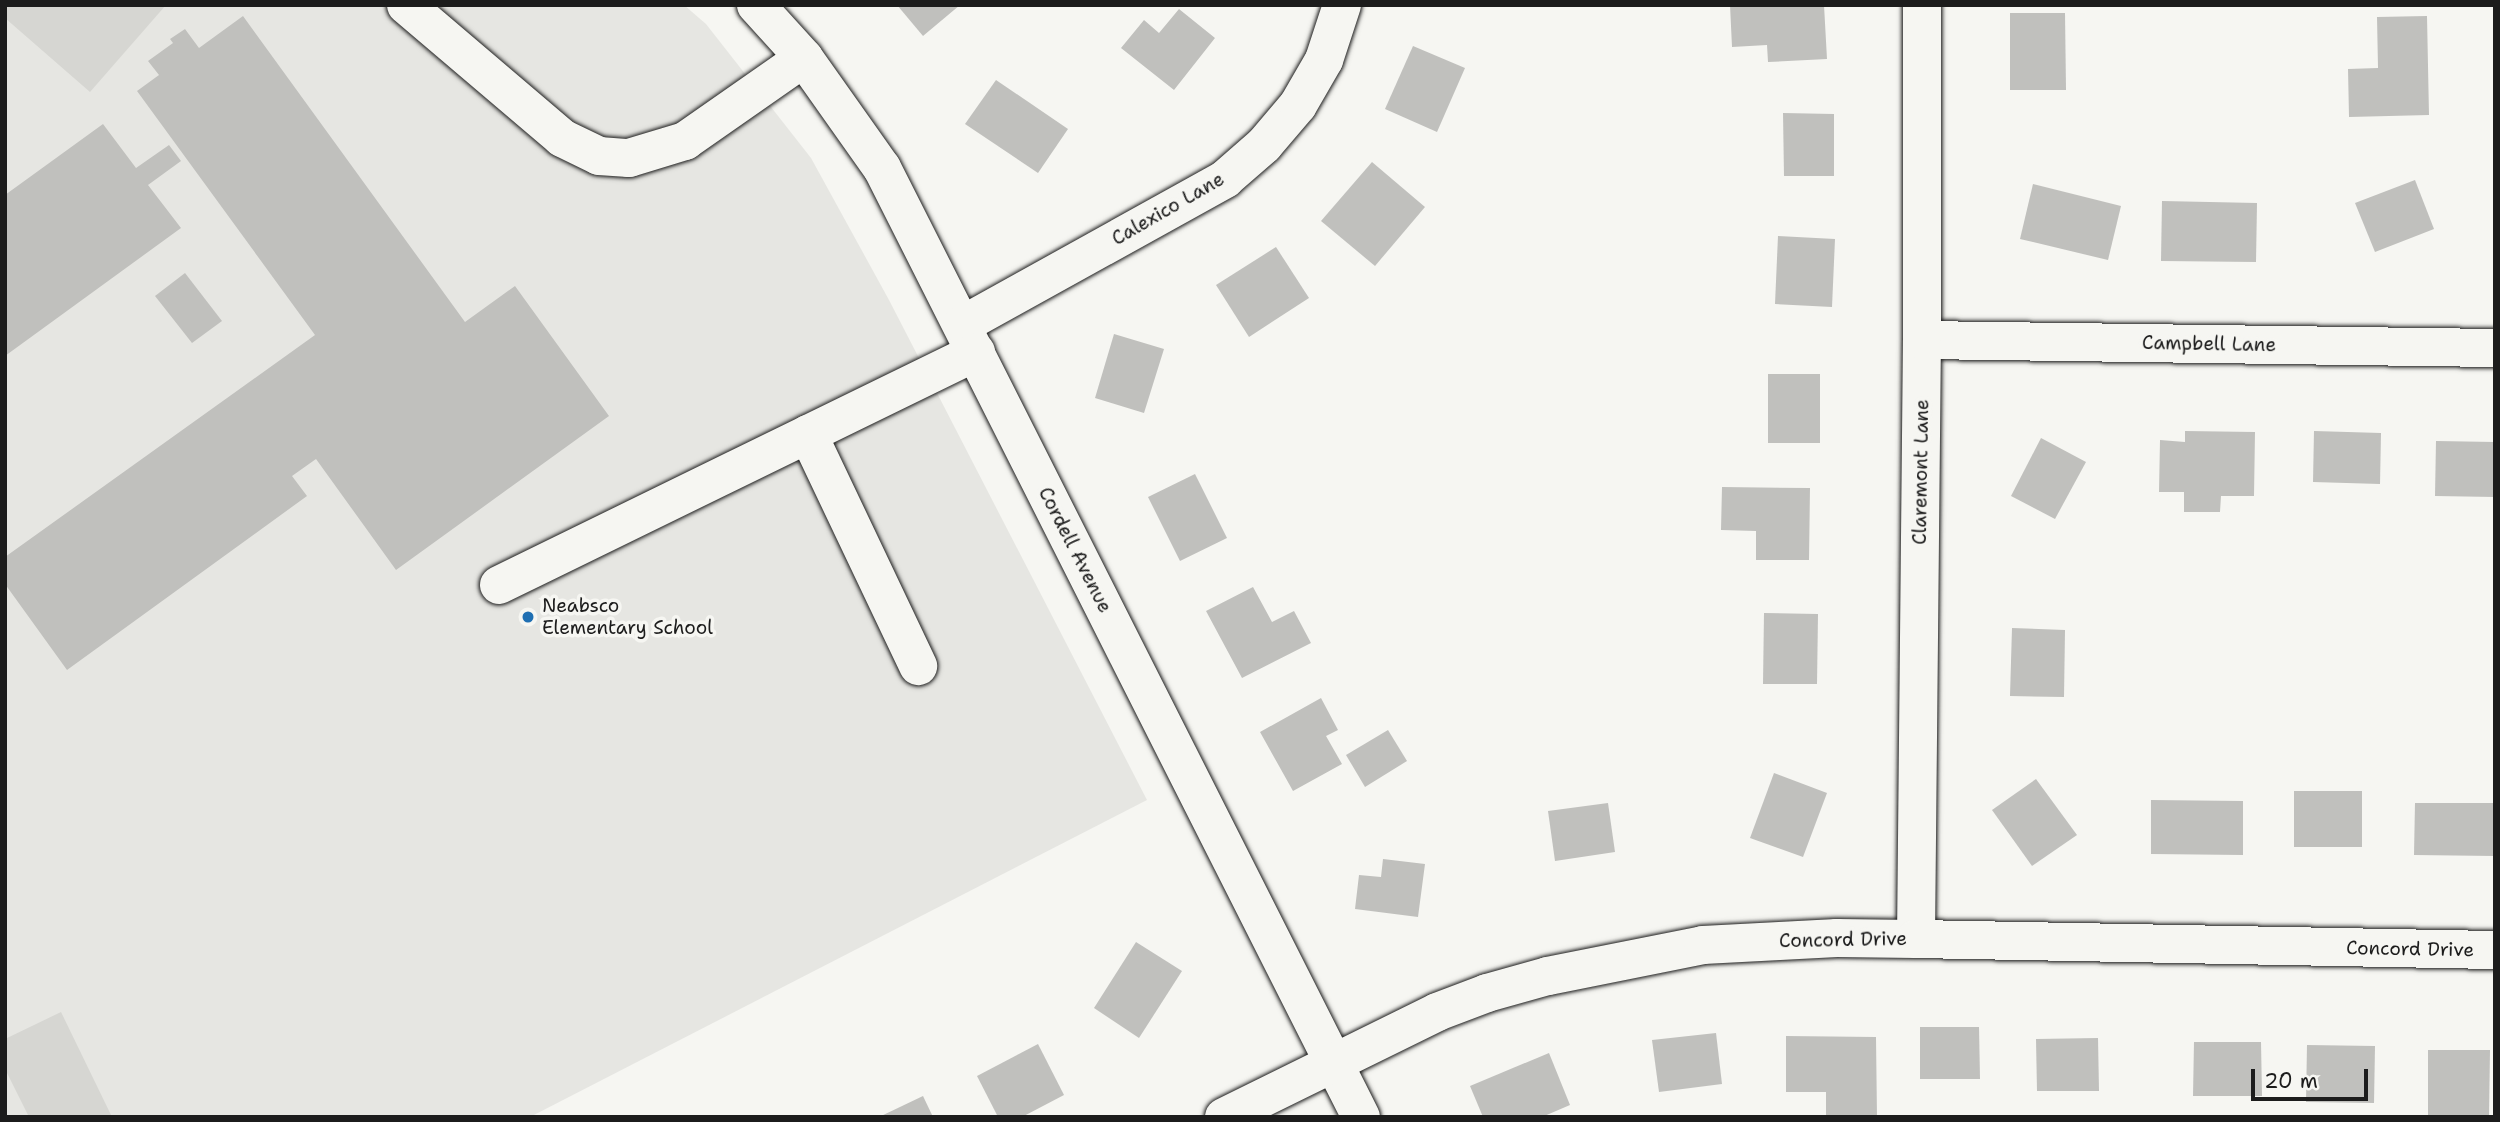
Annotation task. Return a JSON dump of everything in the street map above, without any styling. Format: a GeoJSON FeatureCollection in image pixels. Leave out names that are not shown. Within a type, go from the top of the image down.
{"type":"FeatureCollection","features":[{"type":"Feature","properties":{"kind":"street"},"geometry":{"type":"LineString","coordinates":[[406,5],[562,138],[599,156],[629,158],[685,141],[804,58]]}},
{"type":"Feature","properties":{"kind":"street","name":"Cordell Avenue"},"geometry":{"type":"LineString","coordinates":[[756,5],[804,58],[882,168],[1361,1117]]}},
{"type":"Feature","properties":{"kind":"street","name":"Calexico Lane"},"geometry":{"type":"LineString","coordinates":[[499,585],[808,434],[969,339],[1224,179],[1264,145],[1298,105],[1324,60],[1342,5]]}},
{"type":"Feature","properties":{"kind":"street","name":"Claremont Lane"},"geometry":{"type":"LineString","coordinates":[[1916,939],[1922,340],[1922,5]]}},
{"type":"Feature","properties":{"kind":"street","name":"Campbell Lane"},"geometry":{"type":"LineString","coordinates":[[1922,340],[2495,348]]}},
{"type":"Feature","properties":{"kind":"street"},"geometry":{"type":"LineString","coordinates":[[808,434],[918,666]]}},
{"type":"Feature","properties":{"kind":"street","name":"Concord Drive"},"geometry":{"type":"LineString","coordinates":[[1224,1117],[1437,1012],[1488,993],[1548,976],[1703,945],[1754,941],[1916,939],[2495,950]]}},
{"type":"Feature","properties":{"kind":"shaded area","name":"Neabsco Elementary School"},"geometry":{"type":"Polygon","coordinates":[[[5,5],[684,5],[706,24],[811,158],[889,300],[1147,800],[530,1117],[5,1117],[5,5]]]}},
{"type":"Feature","properties":{"kind":"shaded area"},"geometry":{"type":"Polygon","coordinates":[[[5,5],[166,5],[90,92],[5,18],[5,5]]]}},
{"type":"Feature","properties":{"kind":"shaded area"},"geometry":{"type":"Polygon","coordinates":[[[61,1012],[112,1117],[29,1117],[5,1069],[5,1039],[61,1012]]]}},
{"type":"Feature","properties":{"kind":"building"},"geometry":{"type":"Polygon","coordinates":[[[897,5],[960,5],[923,36],[897,5]]]}},
{"type":"Feature","properties":{"kind":"building"},"geometry":{"type":"Polygon","coordinates":[[[1730,5],[1824,5],[1827,59],[1768,62],[1767,45],[1732,47],[1730,5]]]}},
{"type":"Feature","properties":{"kind":"building"},"geometry":{"type":"Polygon","coordinates":[[[1179,9],[1215,38],[1174,90],[1121,48],[1144,20],[1159,33],[1179,9]]]}},
{"type":"Feature","properties":{"kind":"building"},"geometry":{"type":"Polygon","coordinates":[[[2010,13],[2065,13],[2066,90],[2010,90],[2010,13]]]}},
{"type":"Feature","properties":{"kind":"building"},"geometry":{"type":"Polygon","coordinates":[[[243,16],[465,322],[515,286],[609,416],[396,570],[316,459],[292,476],[307,496],[67,670],[5,584],[5,557],[315,335],[137,91],[159,75],[148,61],[173,43],[170,39],[185,29],[199,48],[243,16]]]}},
{"type":"Feature","properties":{"kind":"building"},"geometry":{"type":"Polygon","coordinates":[[[2427,16],[2429,115],[2349,117],[2348,69],[2378,68],[2377,17],[2427,16]]]}},
{"type":"Feature","properties":{"kind":"building"},"geometry":{"type":"Polygon","coordinates":[[[1413,46],[1465,68],[1437,132],[1385,109],[1413,46]]]}},
{"type":"Feature","properties":{"kind":"building"},"geometry":{"type":"Polygon","coordinates":[[[996,80],[1068,129],[1038,173],[965,124],[996,80]]]}},
{"type":"Feature","properties":{"kind":"building"},"geometry":{"type":"Polygon","coordinates":[[[1783,113],[1834,114],[1834,176],[1784,176],[1783,113]]]}},
{"type":"Feature","properties":{"kind":"building"},"geometry":{"type":"Polygon","coordinates":[[[103,124],[136,168],[169,145],[181,161],[148,185],[181,228],[5,356],[5,195],[103,124]]]}},
{"type":"Feature","properties":{"kind":"building"},"geometry":{"type":"Polygon","coordinates":[[[1372,162],[1425,207],[1375,266],[1321,221],[1372,162]]]}},
{"type":"Feature","properties":{"kind":"building"},"geometry":{"type":"Polygon","coordinates":[[[2415,180],[2434,229],[2375,252],[2355,203],[2415,180]]]}},
{"type":"Feature","properties":{"kind":"building"},"geometry":{"type":"Polygon","coordinates":[[[2033,184],[2121,206],[2108,260],[2020,239],[2033,184]]]}},
{"type":"Feature","properties":{"kind":"building"},"geometry":{"type":"Polygon","coordinates":[[[2162,201],[2257,203],[2256,262],[2161,261],[2162,201]]]}},
{"type":"Feature","properties":{"kind":"building"},"geometry":{"type":"Polygon","coordinates":[[[1778,236],[1835,239],[1832,307],[1775,304],[1778,236]]]}},
{"type":"Feature","properties":{"kind":"building"},"geometry":{"type":"Polygon","coordinates":[[[1276,247],[1309,298],[1249,337],[1216,285],[1276,247]]]}},
{"type":"Feature","properties":{"kind":"building"},"geometry":{"type":"Polygon","coordinates":[[[185,273],[222,321],[192,343],[155,296],[185,273]]]}},
{"type":"Feature","properties":{"kind":"building"},"geometry":{"type":"Polygon","coordinates":[[[1114,334],[1164,349],[1144,413],[1095,398],[1114,334]]]}},
{"type":"Feature","properties":{"kind":"building"},"geometry":{"type":"Polygon","coordinates":[[[1768,374],[1820,374],[1820,443],[1768,443],[1768,374]]]}},
{"type":"Feature","properties":{"kind":"building"},"geometry":{"type":"Polygon","coordinates":[[[2185,431],[2255,432],[2254,496],[2221,496],[2220,512],[2184,512],[2184,492],[2159,492],[2160,440],[2185,442],[2185,431]]]}},
{"type":"Feature","properties":{"kind":"building"},"geometry":{"type":"Polygon","coordinates":[[[2314,431],[2381,433],[2380,484],[2313,482],[2314,431]]]}},
{"type":"Feature","properties":{"kind":"building"},"geometry":{"type":"Polygon","coordinates":[[[2041,438],[2086,462],[2055,519],[2011,496],[2041,438]]]}},
{"type":"Feature","properties":{"kind":"building"},"geometry":{"type":"Polygon","coordinates":[[[2436,441],[2495,442],[2495,497],[2435,496],[2436,441]]]}},
{"type":"Feature","properties":{"kind":"building"},"geometry":{"type":"Polygon","coordinates":[[[1195,474],[1227,538],[1180,561],[1148,497],[1195,474]]]}},
{"type":"Feature","properties":{"kind":"building"},"geometry":{"type":"Polygon","coordinates":[[[1722,487],[1810,488],[1809,560],[1756,560],[1756,531],[1721,530],[1722,487]]]}},
{"type":"Feature","properties":{"kind":"building"},"geometry":{"type":"Polygon","coordinates":[[[1253,587],[1272,622],[1294,611],[1311,643],[1242,678],[1206,611],[1253,587]]]}},
{"type":"Feature","properties":{"kind":"building"},"geometry":{"type":"Polygon","coordinates":[[[1764,613],[1818,614],[1817,684],[1763,684],[1764,613]]]}},
{"type":"Feature","properties":{"kind":"building"},"geometry":{"type":"Polygon","coordinates":[[[2012,628],[2065,630],[2064,697],[2010,696],[2012,628]]]}},
{"type":"Feature","properties":{"kind":"building"},"geometry":{"type":"Polygon","coordinates":[[[1321,698],[1338,730],[1326,736],[1342,764],[1293,791],[1260,732],[1321,698]]]}},
{"type":"Feature","properties":{"kind":"building"},"geometry":{"type":"Polygon","coordinates":[[[1388,730],[1407,761],[1365,787],[1346,755],[1388,730]]]}},
{"type":"Feature","properties":{"kind":"building"},"geometry":{"type":"Polygon","coordinates":[[[1774,773],[1827,793],[1803,857],[1750,838],[1774,773]]]}},
{"type":"Feature","properties":{"kind":"building"},"geometry":{"type":"Polygon","coordinates":[[[2036,779],[2077,835],[2032,866],[1992,810],[2036,779]]]}},
{"type":"Feature","properties":{"kind":"building"},"geometry":{"type":"Polygon","coordinates":[[[2294,791],[2362,791],[2362,847],[2294,847],[2294,791]]]}},
{"type":"Feature","properties":{"kind":"building"},"geometry":{"type":"Polygon","coordinates":[[[2151,800],[2243,801],[2243,855],[2151,854],[2151,800]]]}},
{"type":"Feature","properties":{"kind":"building"},"geometry":{"type":"Polygon","coordinates":[[[1608,803],[1615,852],[1555,861],[1548,811],[1608,803]]]}},
{"type":"Feature","properties":{"kind":"building"},"geometry":{"type":"Polygon","coordinates":[[[2415,803],[2495,803],[2495,856],[2414,855],[2415,803]]]}},
{"type":"Feature","properties":{"kind":"building"},"geometry":{"type":"Polygon","coordinates":[[[1383,859],[1425,864],[1418,917],[1355,909],[1359,875],[1381,877],[1383,859]]]}},
{"type":"Feature","properties":{"kind":"building"},"geometry":{"type":"Polygon","coordinates":[[[1136,942],[1182,971],[1139,1038],[1094,1008],[1136,942]]]}},
{"type":"Feature","properties":{"kind":"building"},"geometry":{"type":"Polygon","coordinates":[[[1920,1027],[1979,1027],[1980,1079],[1920,1079],[1920,1027]]]}},
{"type":"Feature","properties":{"kind":"building"},"geometry":{"type":"Polygon","coordinates":[[[1716,1033],[1722,1084],[1659,1092],[1652,1040],[1716,1033]]]}},
{"type":"Feature","properties":{"kind":"building"},"geometry":{"type":"Polygon","coordinates":[[[1786,1036],[1876,1037],[1877,1117],[1826,1117],[1826,1092],[1786,1092],[1786,1036]]]}},
{"type":"Feature","properties":{"kind":"building"},"geometry":{"type":"Polygon","coordinates":[[[2098,1038],[2099,1091],[2037,1091],[2036,1039],[2098,1038]]]}},
{"type":"Feature","properties":{"kind":"building"},"geometry":{"type":"Polygon","coordinates":[[[2194,1042],[2261,1042],[2262,1096],[2193,1096],[2194,1042]]]}},
{"type":"Feature","properties":{"kind":"building"},"geometry":{"type":"Polygon","coordinates":[[[1038,1044],[1064,1095],[1022,1117],[998,1117],[977,1076],[1038,1044]]]}},
{"type":"Feature","properties":{"kind":"building"},"geometry":{"type":"Polygon","coordinates":[[[2307,1045],[2375,1046],[2374,1103],[2306,1102],[2307,1045]]]}},
{"type":"Feature","properties":{"kind":"building"},"geometry":{"type":"Polygon","coordinates":[[[2428,1050],[2490,1050],[2489,1117],[2428,1117],[2428,1050]]]}},
{"type":"Feature","properties":{"kind":"building"},"geometry":{"type":"Polygon","coordinates":[[[1549,1053],[1570,1105],[1542,1117],[1483,1117],[1470,1086],[1549,1053]]]}},
{"type":"Feature","properties":{"kind":"building"},"geometry":{"type":"Polygon","coordinates":[[[923,1096],[933,1117],[879,1117],[923,1096]]]}},
{"type":"Feature","properties":{"kind":"place","name":"Neabsco Elementary School"},"geometry":{"type":"Point","coordinates":[528,617]}}]}
